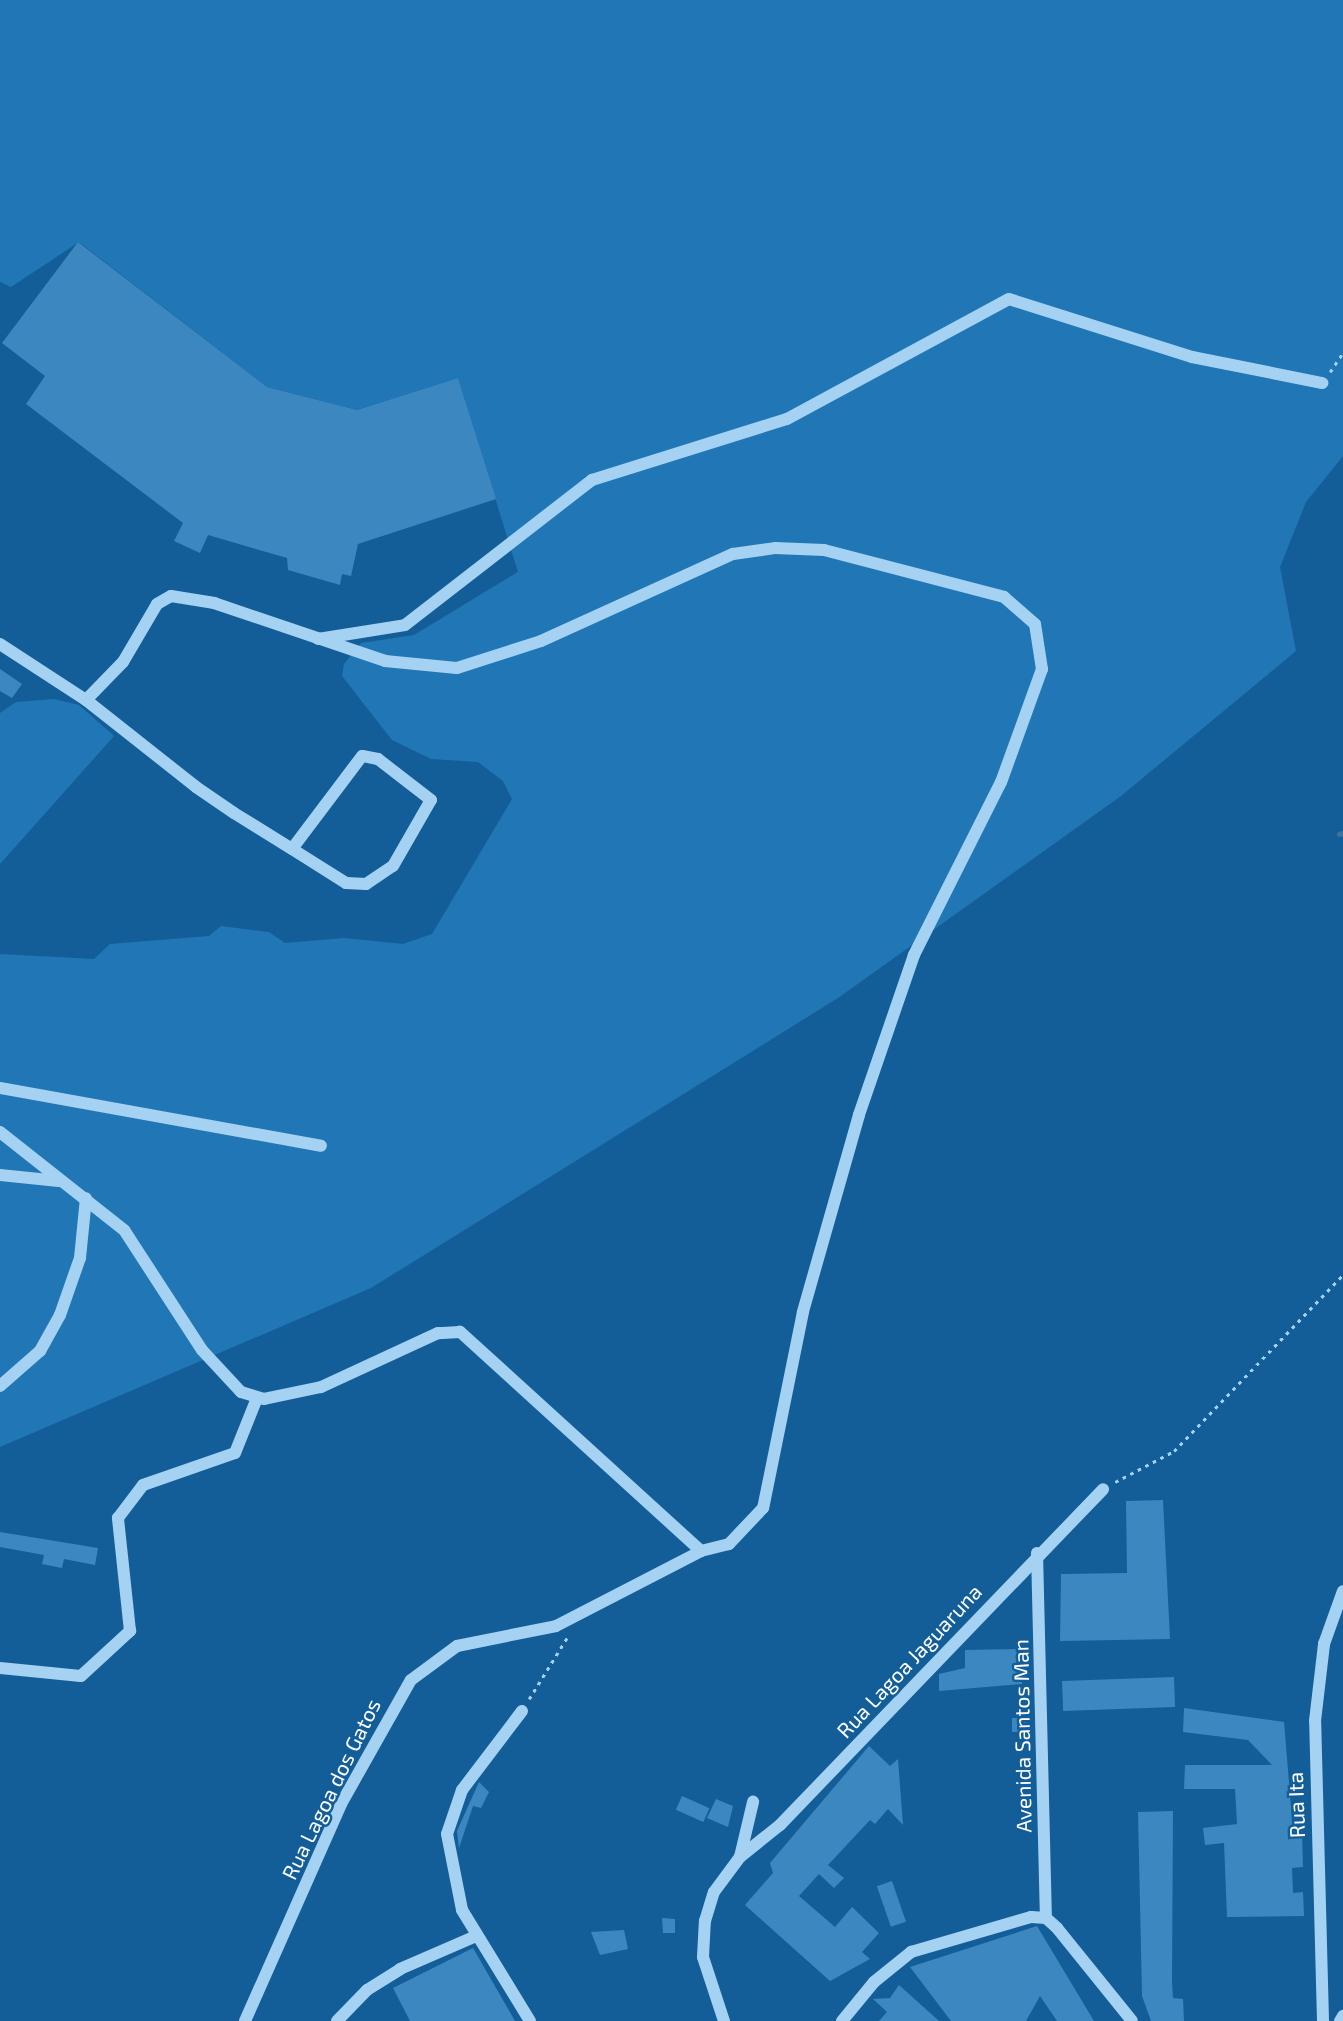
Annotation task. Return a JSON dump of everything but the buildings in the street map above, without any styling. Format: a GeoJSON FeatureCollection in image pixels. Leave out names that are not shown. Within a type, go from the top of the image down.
{"type":"FeatureCollection","features":[{"type":"Feature","properties":{"kind":"street"},"geometry":{"type":"LineString","coordinates":[[314,640],[405,625],[592,480],[787,419],[1009,299],[1192,357],[1322,383]]}},
{"type":"Feature","properties":{"kind":"street","name":"Rua Lagoa dos Gatos"},"geometry":{"type":"LineString","coordinates":[[86,700],[123,662],[157,604],[171,596],[214,603],[314,640],[427,669],[485,663],[733,554],[775,548],[824,550],[1004,597],[1035,624],[1042,668],[1034,703],[914,955],[859,1115],[803,1312],[763,1508],[741,1538],[666,1564],[580,1616],[457,1646],[411,1680],[341,1804],[245,2021]]}},
{"type":"Feature","properties":{"kind":"street"},"geometry":{"type":"LineString","coordinates":[[0,645],[86,700],[196,787],[292,849],[346,883],[366,884],[393,866],[431,800],[378,759],[362,756],[292,849]]}},
{"type":"Feature","properties":{"kind":"street"},"geometry":{"type":"LineString","coordinates":[[0,1088],[321,1146]]}},
{"type":"Feature","properties":{"kind":"street"},"geometry":{"type":"LineString","coordinates":[[0,1132],[124,1230],[223,1377],[257,1398],[321,1387],[439,1333],[460,1332],[701,1551]]}},
{"type":"Feature","properties":{"kind":"street"},"geometry":{"type":"LineString","coordinates":[[0,1175],[61,1181]]}},
{"type":"Feature","properties":{"kind":"street"},"geometry":{"type":"LineString","coordinates":[[0,1386],[40,1351],[60,1315],[79,1258],[86,1198]]}},
{"type":"Feature","properties":{"kind":"street"},"geometry":{"type":"LineString","coordinates":[[0,1668],[81,1676],[130,1631],[118,1518],[143,1485],[235,1453],[257,1398]]}},
{"type":"Feature","properties":{"kind":"street","name":"Rua Lagoa Jaguaruna"},"geometry":{"type":"LineString","coordinates":[[740,1857],[780,1825],[1037,1553],[1102,1489]]}},
{"type":"Feature","properties":{"kind":"street","name":"Avenida Santos Man"},"geometry":{"type":"LineString","coordinates":[[1037,1553],[1046,1918]]}},
{"type":"Feature","properties":{"kind":"street","name":"Rua Ita"},"geometry":{"type":"LineString","coordinates":[[1323,2021],[1315,1721],[1324,1644],[1343,1591]]}},
{"type":"Feature","properties":{"kind":"street"},"geometry":{"type":"LineString","coordinates":[[522,1711],[453,1805],[450,1872],[476,1936],[530,2021]]}},
{"type":"Feature","properties":{"kind":"street"},"geometry":{"type":"LineString","coordinates":[[724,2021],[703,1957],[705,1921],[714,1892],[740,1857],[753,1802]]}},
{"type":"Feature","properties":{"kind":"street"},"geometry":{"type":"LineString","coordinates":[[842,2021],[882,1973],[911,1952],[1046,1918],[1132,2021]]}},
{"type":"Feature","properties":{"kind":"street"},"geometry":{"type":"LineString","coordinates":[[337,2021],[389,1976],[476,1936]]}},
{"type":"Feature","properties":{"kind":"street"},"geometry":{"type":"LineString","coordinates":[[1340,2021],[1343,2015]]}},
{"type":"Feature","properties":{"kind":"path"},"geometry":{"type":"LineString","coordinates":[[1322,383],[1343,353]]}},
{"type":"Feature","properties":{"kind":"path"},"geometry":{"type":"LineString","coordinates":[[1102,1489],[1174,1451],[1343,1275]]}},
{"type":"Feature","properties":{"kind":"path"},"geometry":{"type":"LineString","coordinates":[[522,1711],[580,1616]]}},
{"type":"Feature","properties":{"kind":"shaded area"},"geometry":{"type":"Polygon","coordinates":[[[0,0],[1343,0],[1343,456],[1306,502],[1280,567],[1296,651],[1121,796],[838,998],[371,1288],[0,1447],[0,954],[94,959],[110,944],[209,936],[221,926],[269,932],[285,943],[344,938],[403,944],[432,934],[512,799],[503,781],[478,762],[431,759],[392,740],[342,676],[344,664],[361,643],[414,635],[518,572],[458,378],[357,410],[267,387],[79,242],[11,287],[0,282],[0,0]]]}},
{"type":"Feature","properties":{"kind":"shaded area"},"geometry":{"type":"Polygon","coordinates":[[[54,699],[79,705],[114,736],[0,864],[0,713],[16,702],[54,699]]]}},
{"type":"Feature","properties":{"kind":"waterway"},"geometry":{"type":"LineString","coordinates":[[1339,834],[1343,833]]}}]}
